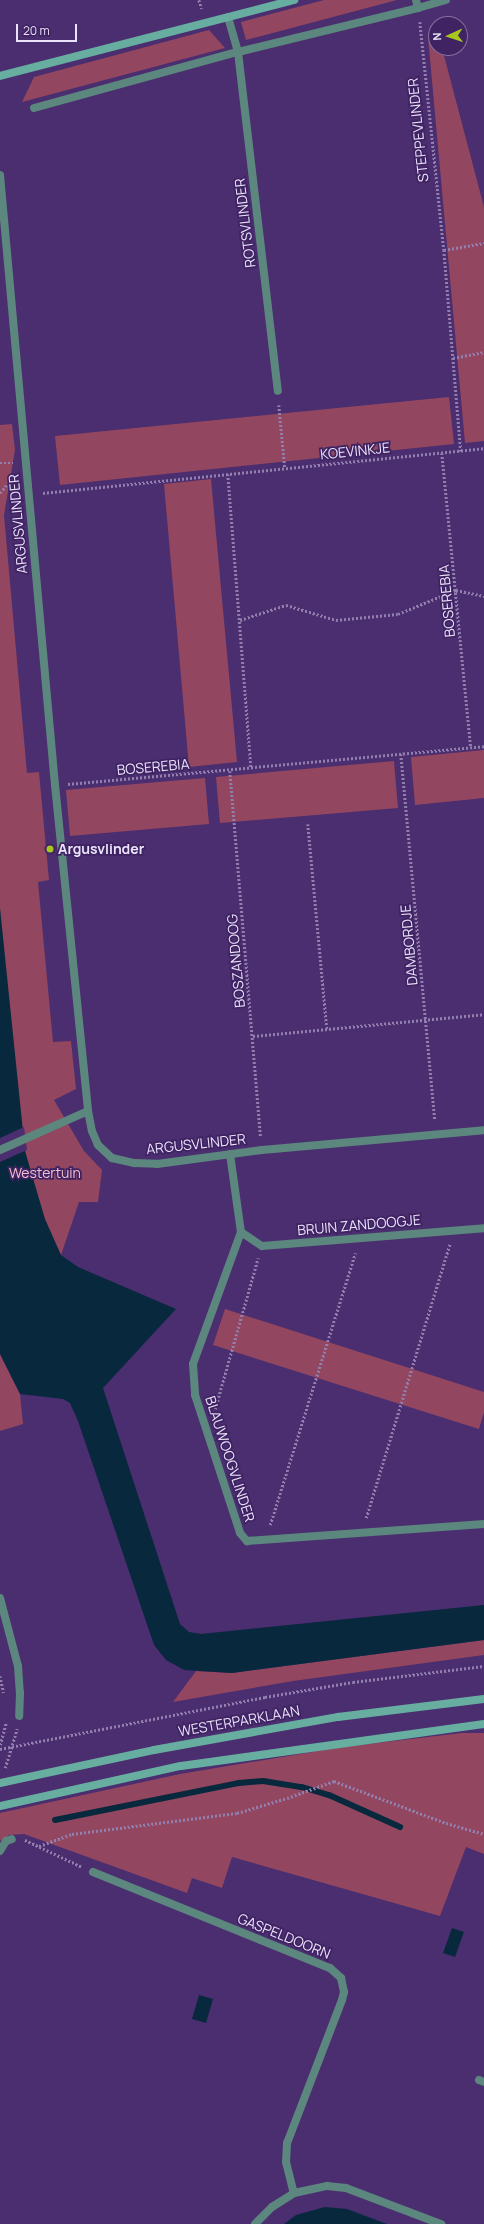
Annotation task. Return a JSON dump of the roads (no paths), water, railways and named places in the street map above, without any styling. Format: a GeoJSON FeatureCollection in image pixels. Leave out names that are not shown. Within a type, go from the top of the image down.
{"type":"FeatureCollection","features":[{"type":"Feature","properties":{"kind":"main road"},"geometry":{"type":"LineString","coordinates":[[0,76],[294,0]]}},
{"type":"Feature","properties":{"kind":"main road","name":"WESTERPARKLAAN"},"geometry":{"type":"LineString","coordinates":[[0,1783],[154,1750],[338,1717],[484,1699]]}},
{"type":"Feature","properties":{"kind":"main road"},"geometry":{"type":"LineString","coordinates":[[0,1806],[181,1766],[484,1724]]}},
{"type":"Feature","properties":{"kind":"street"},"geometry":{"type":"LineString","coordinates":[[34,108],[417,4],[446,0]]}},
{"type":"Feature","properties":{"kind":"street","name":"ROTSVLINDER"},"geometry":{"type":"LineString","coordinates":[[228,17],[238,52],[278,391]]}},
{"type":"Feature","properties":{"kind":"street","name":"ARGUSVLINDER"},"geometry":{"type":"LineString","coordinates":[[0,176],[55,785],[88,1111],[92,1131],[98,1145],[112,1158],[134,1163],[157,1164],[262,1150],[484,1130]]}},
{"type":"Feature","properties":{"kind":"street"},"geometry":{"type":"LineString","coordinates":[[0,1150],[88,1111]]}},
{"type":"Feature","properties":{"kind":"street","name":"BLAUWOOGVLINDER"},"geometry":{"type":"LineString","coordinates":[[230,1154],[241,1232],[193,1364],[195,1395],[240,1533],[247,1541],[484,1524]]}},
{"type":"Feature","properties":{"kind":"street","name":"BRUIN ZANDOOGJE"},"geometry":{"type":"LineString","coordinates":[[241,1232],[262,1246],[484,1228]]}},
{"type":"Feature","properties":{"kind":"street"},"geometry":{"type":"LineString","coordinates":[[0,1598],[18,1666],[20,1693],[19,1716]]}},
{"type":"Feature","properties":{"kind":"street"},"geometry":{"type":"LineString","coordinates":[[0,1851],[6,1841],[12,1839]]}},
{"type":"Feature","properties":{"kind":"street","name":"GASPELDOORN"},"geometry":{"type":"LineString","coordinates":[[93,1872],[330,1968],[341,1978],[344,1992],[342,2000],[287,2143],[286,2162],[294,2193]]}},
{"type":"Feature","properties":{"kind":"street"},"geometry":{"type":"LineString","coordinates":[[255,2224],[272,2206],[294,2193],[327,2186],[346,2188],[441,2224]]}},
{"type":"Feature","properties":{"kind":"water"},"geometry":{"type":"Polygon","coordinates":[[[0,908],[25,1151],[45,1219],[61,1255],[78,1267],[176,1309],[103,1388],[180,1624],[189,1632],[201,1634],[484,1605],[484,1640],[232,1673],[184,1670],[166,1660],[154,1645],[78,1421],[70,1403],[63,1399],[20,1394],[0,1354],[0,908]]]}},
{"type":"Feature","properties":{"kind":"water"},"geometry":{"type":"Polygon","coordinates":[[[452,1928],[464,1932],[455,1957],[443,1953],[452,1928]]]}},
{"type":"Feature","properties":{"kind":"water"},"geometry":{"type":"Polygon","coordinates":[[[199,1995],[213,1999],[206,2023],[192,2019],[199,1995]]]}},
{"type":"Feature","properties":{"kind":"water"},"geometry":{"type":"Polygon","coordinates":[[[325,2207],[347,2209],[387,2224],[284,2224],[296,2215],[325,2207]]]}},
{"type":"Feature","properties":{"kind":"waterway"},"geometry":{"type":"LineString","coordinates":[[55,1820],[239,1783],[263,1781],[302,1787],[329,1795],[400,1827]]}},
{"type":"Feature","properties":{"kind":"place","name":"Argusvlinder"},"geometry":{"type":"Point","coordinates":[50,849]}},
{"type":"Feature","properties":{"kind":"park label","name":"Westertuin"},"geometry":{"type":"Point","coordinates":[45,1173]}}]}
